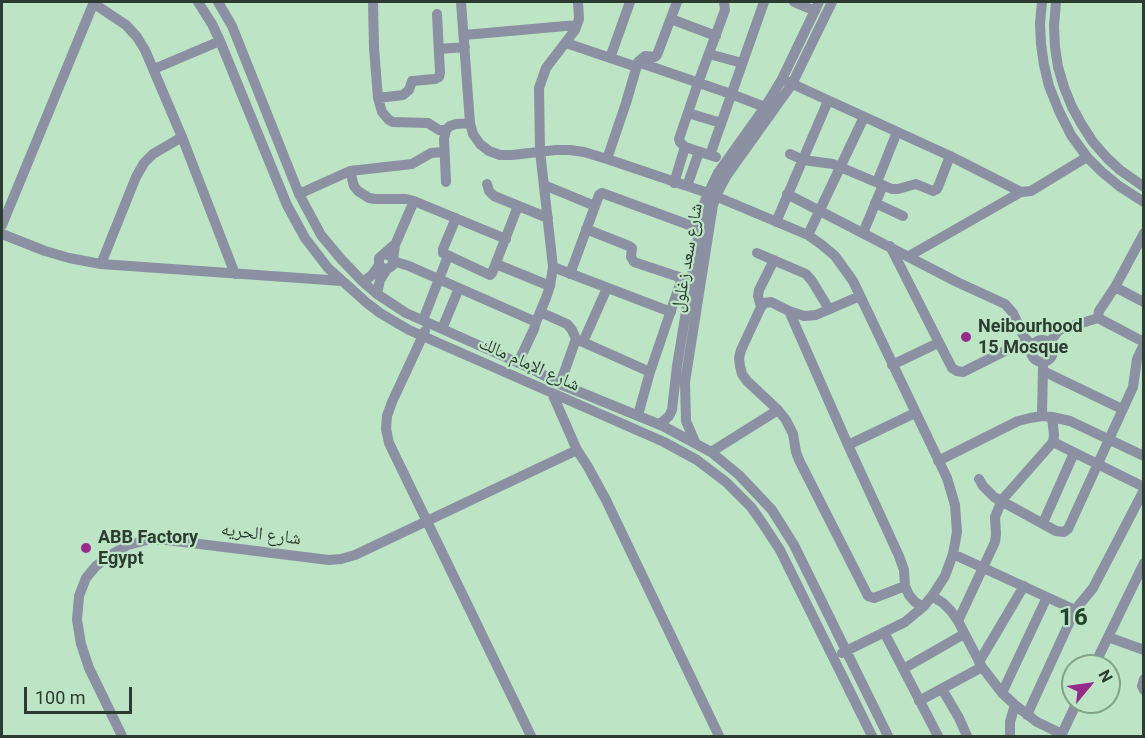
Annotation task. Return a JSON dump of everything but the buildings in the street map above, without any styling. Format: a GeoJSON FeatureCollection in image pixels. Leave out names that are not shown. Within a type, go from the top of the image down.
{"type":"FeatureCollection","features":[{"type":"Feature","properties":{"kind":"street"},"geometry":{"type":"LineString","coordinates":[[2,225],[94,2],[126,25],[137,37],[154,69],[235,274]]}},
{"type":"Feature","properties":{"kind":"street","name":"شارع الإمام مالك"},"geometry":{"type":"LineString","coordinates":[[198,2],[213,24],[287,205],[316,253],[354,293],[401,326],[646,433],[681,450],[726,482],[751,507],[780,550],[872,736]]}},
{"type":"Feature","properties":{"kind":"street","name":"شارع الإمام مالك"},"geometry":{"type":"LineString","coordinates":[[218,2],[232,26],[299,194],[321,235],[341,259],[363,282],[396,307],[560,384],[660,424],[711,452],[739,474],[780,520],[888,736]]}},
{"type":"Feature","properties":{"kind":"street"},"geometry":{"type":"LineString","coordinates":[[373,2],[378,98],[382,112],[389,120],[399,123],[428,123],[439,130],[446,130]]}},
{"type":"Feature","properties":{"kind":"street"},"geometry":{"type":"LineString","coordinates":[[461,2],[470,123],[473,134],[489,151],[500,155],[512,155],[570,150],[607,159],[687,186],[808,235],[835,256],[849,275],[947,478],[955,506],[957,532],[953,554],[945,576],[923,607],[905,621],[834,657]]}},
{"type":"Feature","properties":{"kind":"street"},"geometry":{"type":"LineString","coordinates":[[518,363],[550,286],[553,267],[540,152],[539,88],[546,69],[572,36],[577,25],[578,2]]}},
{"type":"Feature","properties":{"kind":"street"},"geometry":{"type":"LineString","coordinates":[[610,58],[630,2]]}},
{"type":"Feature","properties":{"kind":"street"},"geometry":{"type":"LineString","coordinates":[[607,159],[638,65],[645,56],[657,55],[677,2]]}},
{"type":"Feature","properties":{"kind":"street"},"geometry":{"type":"LineString","coordinates":[[724,2],[725,10],[698,83],[680,142],[685,147],[726,161]]}},
{"type":"Feature","properties":{"kind":"street"},"geometry":{"type":"LineString","coordinates":[[710,155],[764,2]]}},
{"type":"Feature","properties":{"kind":"street"},"geometry":{"type":"LineString","coordinates":[[794,2],[817,6]]}},
{"type":"Feature","properties":{"kind":"street","name":"شارع سعد زغلول"},"geometry":{"type":"LineString","coordinates":[[660,424],[672,411],[687,279],[703,208],[787,82],[832,2]]}},
{"type":"Feature","properties":{"kind":"street"},"geometry":{"type":"LineString","coordinates":[[1042,2],[1040,23],[1044,65],[1049,86],[1071,135],[1087,157],[1102,172],[1143,202]]}},
{"type":"Feature","properties":{"kind":"street"},"geometry":{"type":"LineString","coordinates":[[1056,2],[1055,47],[1061,77],[1072,107],[1082,125],[1107,158],[1143,186]]}},
{"type":"Feature","properties":{"kind":"street","name":"شارع سعد زغلول"},"geometry":{"type":"LineString","coordinates":[[695,442],[686,421],[685,382],[714,180],[765,107],[787,82],[817,6]]}},
{"type":"Feature","properties":{"kind":"street"},"geometry":{"type":"LineString","coordinates":[[378,98],[403,95],[409,90],[412,81],[438,78],[440,73],[436,14]]}},
{"type":"Feature","properties":{"kind":"street"},"geometry":{"type":"LineString","coordinates":[[671,19],[716,36]]}},
{"type":"Feature","properties":{"kind":"street"},"geometry":{"type":"LineString","coordinates":[[464,34],[577,25]]}},
{"type":"Feature","properties":{"kind":"street"},"geometry":{"type":"LineString","coordinates":[[154,69],[220,41]]}},
{"type":"Feature","properties":{"kind":"street"},"geometry":{"type":"LineString","coordinates":[[566,43],[698,83],[765,107]]}},
{"type":"Feature","properties":{"kind":"street"},"geometry":{"type":"LineString","coordinates":[[439,49],[465,47]]}},
{"type":"Feature","properties":{"kind":"street"},"geometry":{"type":"LineString","coordinates":[[709,54],[742,63]]}},
{"type":"Feature","properties":{"kind":"street"},"geometry":{"type":"LineString","coordinates":[[787,82],[950,156],[1021,192]]}},
{"type":"Feature","properties":{"kind":"street"},"geometry":{"type":"LineString","coordinates":[[776,222],[828,101]]}},
{"type":"Feature","properties":{"kind":"street"},"geometry":{"type":"LineString","coordinates":[[688,113],[721,123]]}},
{"type":"Feature","properties":{"kind":"street"},"geometry":{"type":"LineString","coordinates":[[808,235],[864,117]]}},
{"type":"Feature","properties":{"kind":"street"},"geometry":{"type":"LineString","coordinates":[[446,182],[444,139],[446,130],[456,124],[470,123]]}},
{"type":"Feature","properties":{"kind":"street"},"geometry":{"type":"LineString","coordinates":[[863,233],[875,203],[897,132]]}},
{"type":"Feature","properties":{"kind":"street"},"geometry":{"type":"LineString","coordinates":[[101,264],[136,177],[144,163],[153,154],[182,136]]}},
{"type":"Feature","properties":{"kind":"street"},"geometry":{"type":"LineString","coordinates":[[674,183],[685,147]]}},
{"type":"Feature","properties":{"kind":"street"},"geometry":{"type":"LineString","coordinates":[[299,194],[350,171],[412,164],[431,153],[444,152]]}},
{"type":"Feature","properties":{"kind":"street"},"geometry":{"type":"LineString","coordinates":[[687,186],[699,152]]}},
{"type":"Feature","properties":{"kind":"street"},"geometry":{"type":"LineString","coordinates":[[790,154],[803,160],[825,162],[898,189],[916,184],[933,191],[938,186],[950,156]]}},
{"type":"Feature","properties":{"kind":"street"},"geometry":{"type":"LineString","coordinates":[[909,256],[1021,192],[1031,191],[1087,157]]}},
{"type":"Feature","properties":{"kind":"street"},"geometry":{"type":"LineString","coordinates":[[350,171],[354,186],[369,198],[414,201],[506,238]]}},
{"type":"Feature","properties":{"kind":"street"},"geometry":{"type":"LineString","coordinates":[[487,184],[494,196],[548,218]]}},
{"type":"Feature","properties":{"kind":"street"},"geometry":{"type":"LineString","coordinates":[[544,185],[595,206]]}},
{"type":"Feature","properties":{"kind":"street"},"geometry":{"type":"LineString","coordinates":[[570,274],[600,194],[605,193],[700,229]]}},
{"type":"Feature","properties":{"kind":"street"},"geometry":{"type":"LineString","coordinates":[[787,194],[957,282],[1005,304],[1011,310],[1024,337],[1032,346],[1031,354],[1034,359],[1122,409]]}},
{"type":"Feature","properties":{"kind":"street"},"geometry":{"type":"LineString","coordinates":[[378,294],[387,261],[414,201]]}},
{"type":"Feature","properties":{"kind":"street"},"geometry":{"type":"LineString","coordinates":[[875,203],[903,216]]}},
{"type":"Feature","properties":{"kind":"street"},"geometry":{"type":"LineString","coordinates":[[456,218],[442,250],[443,254],[491,274],[518,206]]}},
{"type":"Feature","properties":{"kind":"street"},"geometry":{"type":"LineString","coordinates":[[586,229],[632,248],[631,257],[634,262],[687,279],[671,312],[638,415]]}},
{"type":"Feature","properties":{"kind":"street"},"geometry":{"type":"LineString","coordinates":[[1098,318],[1099,311],[1140,251],[1143,233]]}},
{"type":"Feature","properties":{"kind":"street"},"geometry":{"type":"LineString","coordinates":[[2,234],[45,251],[101,264],[342,281]]}},
{"type":"Feature","properties":{"kind":"street"},"geometry":{"type":"LineString","coordinates":[[890,246],[938,343],[954,370],[966,371],[1015,346],[1032,346],[1040,340],[1049,343],[1052,348],[1052,354],[1043,366],[1047,416],[1054,435],[1053,442],[1002,500],[995,517],[995,542],[958,621]]}},
{"type":"Feature","properties":{"kind":"street"},"geometry":{"type":"LineString","coordinates":[[757,253],[809,277],[829,309]]}},
{"type":"Feature","properties":{"kind":"street"},"geometry":{"type":"LineString","coordinates":[[448,256],[423,336],[392,402],[387,416],[386,429],[389,443],[531,736]]}},
{"type":"Feature","properties":{"kind":"street"},"geometry":{"type":"LineString","coordinates":[[761,307],[759,290],[774,260]]}},
{"type":"Feature","properties":{"kind":"street"},"geometry":{"type":"LineString","coordinates":[[363,282],[387,261]]}},
{"type":"Feature","properties":{"kind":"street"},"geometry":{"type":"LineString","coordinates":[[387,261],[538,317],[567,324],[580,341],[650,372]]}},
{"type":"Feature","properties":{"kind":"street"},"geometry":{"type":"LineString","coordinates":[[496,264],[550,286]]}},
{"type":"Feature","properties":{"kind":"street"},"geometry":{"type":"LineString","coordinates":[[553,267],[671,312]]}},
{"type":"Feature","properties":{"kind":"street"},"geometry":{"type":"LineString","coordinates":[[1115,287],[1143,302]]}},
{"type":"Feature","properties":{"kind":"street"},"geometry":{"type":"LineString","coordinates":[[442,329],[459,288]]}},
{"type":"Feature","properties":{"kind":"street"},"geometry":{"type":"LineString","coordinates":[[560,384],[607,288]]}},
{"type":"Feature","properties":{"kind":"street"},"geometry":{"type":"LineString","coordinates":[[860,296],[816,315],[804,316],[771,302],[765,303],[741,350],[740,366],[747,381],[778,410],[790,426],[799,460],[868,596],[874,598],[905,586]]}},
{"type":"Feature","properties":{"kind":"street"},"geometry":{"type":"LineString","coordinates":[[789,311],[899,556],[909,595],[923,607]]}},
{"type":"Feature","properties":{"kind":"street"},"geometry":{"type":"LineString","coordinates":[[979,479],[988,492],[1002,500],[1060,532],[1068,529],[1133,387],[1137,359],[1143,343],[1098,318],[1059,330],[1049,343]]}},
{"type":"Feature","properties":{"kind":"street"},"geometry":{"type":"LineString","coordinates":[[892,364],[938,343]]}},
{"type":"Feature","properties":{"kind":"street"},"geometry":{"type":"LineString","coordinates":[[491,366],[498,359],[495,353]]}},
{"type":"Feature","properties":{"kind":"street"},"geometry":{"type":"LineString","coordinates":[[525,381],[523,375],[527,369],[530,369]]}},
{"type":"Feature","properties":{"kind":"street"},"geometry":{"type":"LineString","coordinates":[[552,393],[577,450],[606,500],[719,736]]}},
{"type":"Feature","properties":{"kind":"street"},"geometry":{"type":"LineString","coordinates":[[711,452],[778,410]]}},
{"type":"Feature","properties":{"kind":"street"},"geometry":{"type":"LineString","coordinates":[[848,445],[915,413]]}},
{"type":"Feature","properties":{"kind":"street"},"geometry":{"type":"LineString","coordinates":[[938,461],[1017,421],[1047,416],[1070,421],[1143,456]]}},
{"type":"Feature","properties":{"kind":"street"},"geometry":{"type":"LineString","coordinates":[[1027,715],[1075,610],[1093,588],[1143,489],[1053,442]]}},
{"type":"Feature","properties":{"kind":"street","name":"شارع الحريه"},"geometry":{"type":"LineString","coordinates":[[122,736],[89,668],[76,620],[79,596],[86,578],[96,566],[112,554],[128,545],[147,540],[167,540],[329,560],[341,559],[355,555],[577,450]]}},
{"type":"Feature","properties":{"kind":"street"},"geometry":{"type":"LineString","coordinates":[[1043,523],[1074,453]]}},
{"type":"Feature","properties":{"kind":"street"},"geometry":{"type":"LineString","coordinates":[[953,554],[1075,610]]}},
{"type":"Feature","properties":{"kind":"street"},"geometry":{"type":"LineString","coordinates":[[1100,654],[1143,563]]}},
{"type":"Feature","properties":{"kind":"street"},"geometry":{"type":"LineString","coordinates":[[919,701],[981,664],[1024,586]]}},
{"type":"Feature","properties":{"kind":"street"},"geometry":{"type":"LineString","coordinates":[[932,596],[951,611],[981,664],[1002,693],[1015,705],[1037,722],[1061,735],[1071,714]]}},
{"type":"Feature","properties":{"kind":"street"},"geometry":{"type":"LineString","coordinates":[[1002,693],[1047,597]]}},
{"type":"Feature","properties":{"kind":"street"},"geometry":{"type":"LineString","coordinates":[[884,632],[938,736]]}},
{"type":"Feature","properties":{"kind":"street"},"geometry":{"type":"LineString","coordinates":[[903,669],[964,634]]}},
{"type":"Feature","properties":{"kind":"street"},"geometry":{"type":"LineString","coordinates":[[1108,636],[1143,650]]}},
{"type":"Feature","properties":{"kind":"street"},"geometry":{"type":"LineString","coordinates":[[1143,680],[1143,690]]}},
{"type":"Feature","properties":{"kind":"street"},"geometry":{"type":"LineString","coordinates":[[942,689],[967,736]]}},
{"type":"Feature","properties":{"kind":"street"},"geometry":{"type":"LineString","coordinates":[[1010,736],[1010,723],[1015,705]]}},
{"type":"Feature","properties":{"kind":"place","name":"Neibourhood 15 Mosque"},"geometry":{"type":"Point","coordinates":[966,337]}},
{"type":"Feature","properties":{"kind":"place","name":"ABB Factory Egypt"},"geometry":{"type":"Point","coordinates":[86,548]}},
{"type":"Feature","properties":{"kind":"district","name":"16"},"geometry":{"type":"Point","coordinates":[1074,619]}}]}
